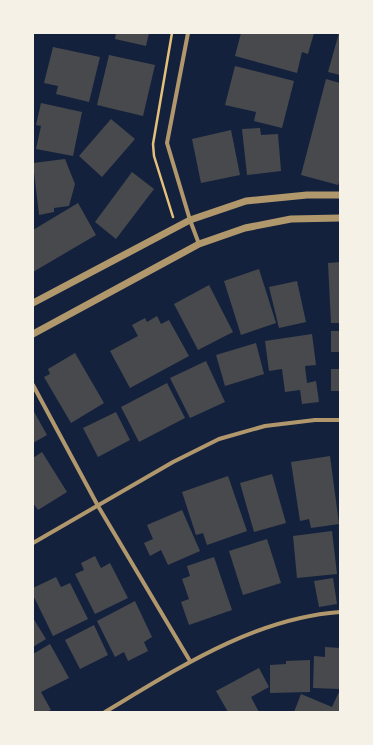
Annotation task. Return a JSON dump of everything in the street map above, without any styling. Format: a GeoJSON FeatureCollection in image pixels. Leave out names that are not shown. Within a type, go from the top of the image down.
{"type":"FeatureCollection","features":[{"type":"Feature","properties":{"kind":"street"},"geometry":{"type":"LineString","coordinates":[[188,33],[167,143],[190,220],[199,244]]}},
{"type":"Feature","properties":{"kind":"street"},"geometry":{"type":"LineString","coordinates":[[33,303],[190,220],[246,201],[307,195],[340,195]]}},
{"type":"Feature","properties":{"kind":"street"},"geometry":{"type":"LineString","coordinates":[[33,334],[199,244],[245,228],[283,220],[340,218]]}},
{"type":"Feature","properties":{"kind":"street"},"geometry":{"type":"LineString","coordinates":[[33,385],[98,506],[190,661]]}},
{"type":"Feature","properties":{"kind":"street"},"geometry":{"type":"LineString","coordinates":[[33,543],[173,462],[219,439],[265,426],[315,420],[340,420]]}},
{"type":"Feature","properties":{"kind":"street"},"geometry":{"type":"LineString","coordinates":[[104,712],[190,661],[269,626],[315,614],[340,612]]}},
{"type":"Feature","properties":{"kind":"building"},"geometry":{"type":"Polygon","coordinates":[[[116,33],[149,33],[146,46],[115,39],[116,33]]]}},
{"type":"Feature","properties":{"kind":"building"},"geometry":{"type":"Polygon","coordinates":[[[241,33],[314,33],[308,54],[302,52],[297,73],[235,56],[241,33]]]}},
{"type":"Feature","properties":{"kind":"building"},"geometry":{"type":"Polygon","coordinates":[[[340,33],[340,75],[328,72],[340,33]]]}},
{"type":"Feature","properties":{"kind":"building"},"geometry":{"type":"Polygon","coordinates":[[[53,47],[100,57],[89,102],[56,94],[58,86],[44,83],[53,47]]]}},
{"type":"Feature","properties":{"kind":"building"},"geometry":{"type":"Polygon","coordinates":[[[109,55],[155,65],[143,116],[97,105],[109,55]]]}},
{"type":"Feature","properties":{"kind":"building"},"geometry":{"type":"Polygon","coordinates":[[[235,66],[294,81],[282,128],[254,121],[256,112],[225,105],[235,66]]]}},
{"type":"Feature","properties":{"kind":"building"},"geometry":{"type":"Polygon","coordinates":[[[326,79],[340,83],[340,180],[338,185],[301,175],[326,79]]]}},
{"type":"Feature","properties":{"kind":"building"},"geometry":{"type":"Polygon","coordinates":[[[41,103],[82,112],[73,156],[36,149],[41,126],[36,125],[41,103]]]}},
{"type":"Feature","properties":{"kind":"building"},"geometry":{"type":"Polygon","coordinates":[[[111,119],[135,139],[102,177],[79,156],[111,119]]]}},
{"type":"Feature","properties":{"kind":"building"},"geometry":{"type":"Polygon","coordinates":[[[260,128],[261,135],[278,134],[281,171],[247,175],[242,129],[260,128]]]}},
{"type":"Feature","properties":{"kind":"building"},"geometry":{"type":"Polygon","coordinates":[[[231,130],[240,175],[201,183],[192,139],[231,130]]]}},
{"type":"Feature","properties":{"kind":"building"},"geometry":{"type":"Polygon","coordinates":[[[65,159],[75,184],[69,206],[54,208],[54,212],[39,215],[33,163],[65,159]]]}},
{"type":"Feature","properties":{"kind":"building"},"geometry":{"type":"Polygon","coordinates":[[[132,172],[154,189],[116,239],[95,222],[132,172]]]}},
{"type":"Feature","properties":{"kind":"building"},"geometry":{"type":"Polygon","coordinates":[[[78,203],[96,235],[33,272],[33,230],[78,203]]]}},
{"type":"Feature","properties":{"kind":"building"},"geometry":{"type":"Polygon","coordinates":[[[340,262],[340,323],[331,323],[328,263],[340,262]]]}},
{"type":"Feature","properties":{"kind":"building"},"geometry":{"type":"Polygon","coordinates":[[[259,269],[276,323],[241,335],[224,281],[259,269]]]}},
{"type":"Feature","properties":{"kind":"building"},"geometry":{"type":"Polygon","coordinates":[[[297,281],[306,322],[279,328],[269,287],[297,281]]]}},
{"type":"Feature","properties":{"kind":"building"},"geometry":{"type":"Polygon","coordinates":[[[209,285],[233,332],[198,350],[174,304],[209,285]]]}},
{"type":"Feature","properties":{"kind":"building"},"geometry":{"type":"Polygon","coordinates":[[[157,316],[161,324],[169,320],[189,356],[130,388],[110,351],[138,336],[132,325],[145,318],[147,322],[157,316]]]}},
{"type":"Feature","properties":{"kind":"building"},"geometry":{"type":"Polygon","coordinates":[[[331,331],[340,331],[340,352],[331,352],[331,331]]]}},
{"type":"Feature","properties":{"kind":"building"},"geometry":{"type":"Polygon","coordinates":[[[312,334],[316,365],[305,366],[307,383],[316,381],[319,402],[302,404],[300,390],[285,392],[282,369],[269,371],[265,341],[312,334]]]}},
{"type":"Feature","properties":{"kind":"building"},"geometry":{"type":"Polygon","coordinates":[[[256,343],[264,374],[225,386],[216,355],[256,343]]]}},
{"type":"Feature","properties":{"kind":"building"},"geometry":{"type":"Polygon","coordinates":[[[75,353],[104,403],[71,423],[44,377],[50,374],[48,369],[75,353]]]}},
{"type":"Feature","properties":{"kind":"building"},"geometry":{"type":"Polygon","coordinates":[[[206,361],[225,402],[190,418],[170,378],[206,361]]]}},
{"type":"Feature","properties":{"kind":"building"},"geometry":{"type":"Polygon","coordinates":[[[331,369],[340,369],[340,391],[331,391],[331,369]]]}},
{"type":"Feature","properties":{"kind":"building"},"geometry":{"type":"Polygon","coordinates":[[[167,383],[185,418],[139,442],[121,407],[167,383]]]}},
{"type":"Feature","properties":{"kind":"building"},"geometry":{"type":"Polygon","coordinates":[[[33,410],[47,435],[33,443],[33,410]]]}},
{"type":"Feature","properties":{"kind":"building"},"geometry":{"type":"Polygon","coordinates":[[[116,412],[130,440],[98,457],[83,428],[116,412]]]}},
{"type":"Feature","properties":{"kind":"building"},"geometry":{"type":"Polygon","coordinates":[[[42,452],[67,492],[38,510],[33,503],[33,458],[42,452]]]}},
{"type":"Feature","properties":{"kind":"building"},"geometry":{"type":"Polygon","coordinates":[[[330,456],[339,524],[311,528],[309,519],[300,521],[291,462],[330,456]]]}},
{"type":"Feature","properties":{"kind":"building"},"geometry":{"type":"Polygon","coordinates":[[[272,474],[286,523],[254,532],[240,483],[272,474]]]}},
{"type":"Feature","properties":{"kind":"building"},"geometry":{"type":"Polygon","coordinates":[[[228,476],[247,531],[207,545],[203,533],[196,535],[182,492],[228,476]]]}},
{"type":"Feature","properties":{"kind":"building"},"geometry":{"type":"Polygon","coordinates":[[[182,510],[200,551],[168,565],[161,550],[150,556],[144,543],[153,539],[147,525],[182,510]]]}},
{"type":"Feature","properties":{"kind":"building"},"geometry":{"type":"Polygon","coordinates":[[[332,531],[337,574],[297,578],[293,536],[332,531]]]}},
{"type":"Feature","properties":{"kind":"building"},"geometry":{"type":"Polygon","coordinates":[[[267,539],[281,583],[243,595],[229,551],[267,539]]]}},
{"type":"Feature","properties":{"kind":"building"},"geometry":{"type":"Polygon","coordinates":[[[95,556],[101,568],[110,563],[128,598],[95,614],[75,574],[84,570],[81,563],[95,556]]]}},
{"type":"Feature","properties":{"kind":"building"},"geometry":{"type":"Polygon","coordinates":[[[214,557],[232,610],[189,625],[181,602],[189,599],[182,579],[190,576],[187,566],[214,557]]]}},
{"type":"Feature","properties":{"kind":"building"},"geometry":{"type":"Polygon","coordinates":[[[56,577],[61,587],[70,583],[88,619],[53,636],[33,595],[33,588],[56,577]]]}},
{"type":"Feature","properties":{"kind":"building"},"geometry":{"type":"Polygon","coordinates":[[[333,578],[337,604],[319,607],[314,581],[333,578]]]}},
{"type":"Feature","properties":{"kind":"building"},"geometry":{"type":"Polygon","coordinates":[[[135,601],[152,637],[144,642],[148,651],[128,661],[124,652],[115,657],[97,621],[135,601]]]}},
{"type":"Feature","properties":{"kind":"building"},"geometry":{"type":"Polygon","coordinates":[[[33,618],[46,639],[33,647],[33,618]]]}},
{"type":"Feature","properties":{"kind":"building"},"geometry":{"type":"Polygon","coordinates":[[[94,625],[108,655],[80,669],[65,640],[94,625]]]}},
{"type":"Feature","properties":{"kind":"building"},"geometry":{"type":"Polygon","coordinates":[[[50,644],[69,678],[41,692],[51,710],[46,712],[33,712],[33,654],[50,644]]]}},
{"type":"Feature","properties":{"kind":"building"},"geometry":{"type":"Polygon","coordinates":[[[325,647],[340,648],[340,689],[313,688],[314,656],[325,657],[325,647]]]}},
{"type":"Feature","properties":{"kind":"building"},"geometry":{"type":"Polygon","coordinates":[[[310,660],[310,692],[270,693],[270,665],[286,664],[286,661],[310,660]]]}},
{"type":"Feature","properties":{"kind":"building"},"geometry":{"type":"Polygon","coordinates":[[[259,668],[269,687],[251,697],[259,712],[228,712],[216,691],[259,668]]]}},
{"type":"Feature","properties":{"kind":"building"},"geometry":{"type":"Polygon","coordinates":[[[339,692],[340,712],[294,712],[301,694],[332,707],[339,692]]]}}]}
